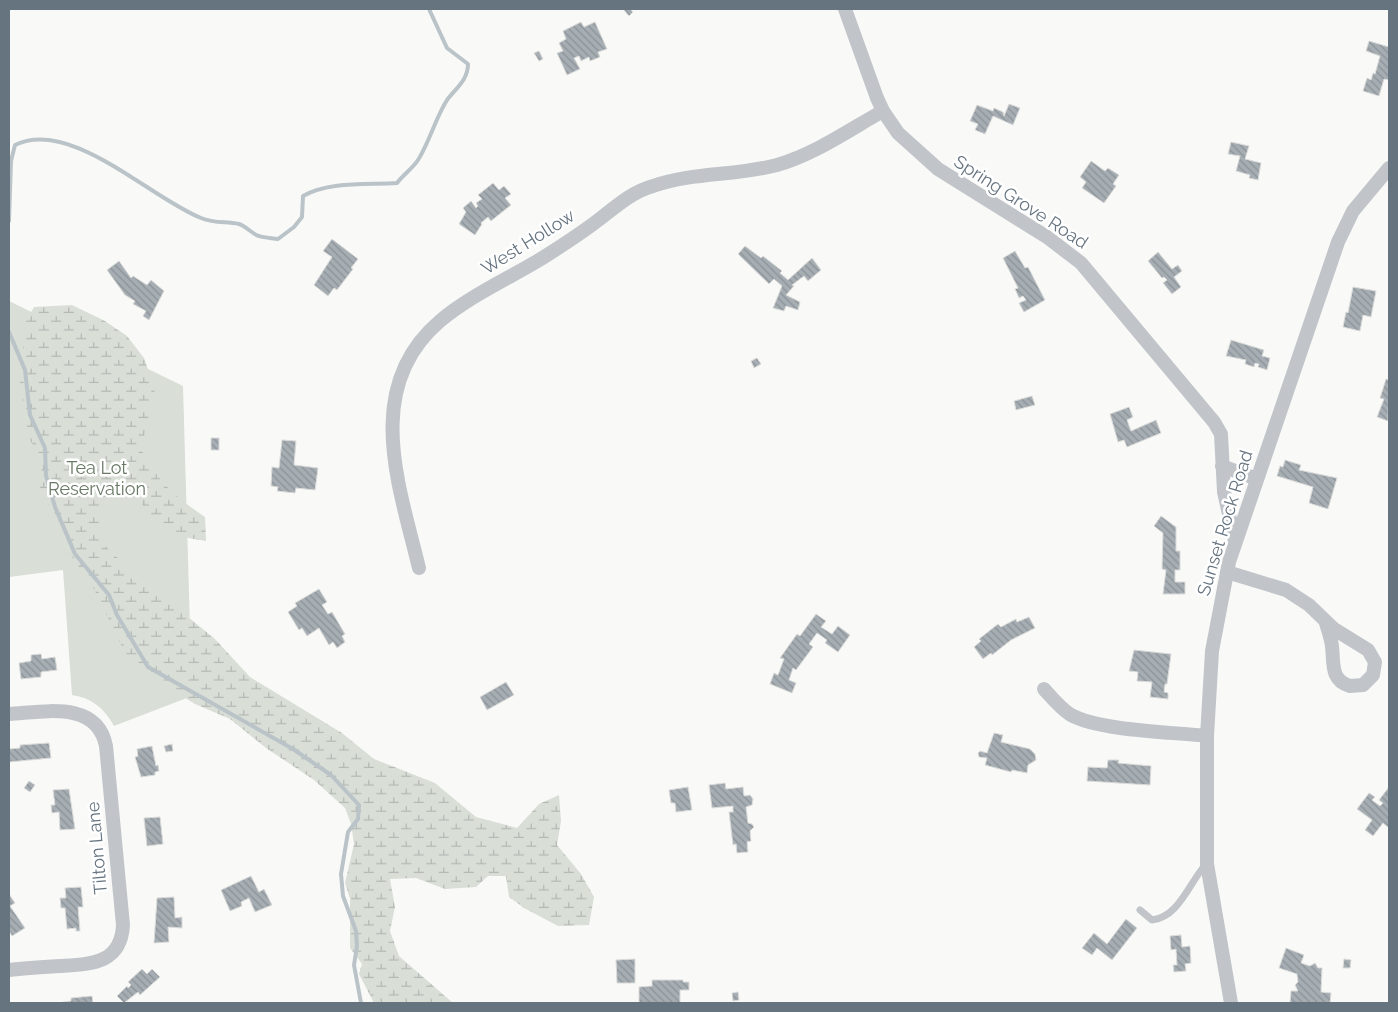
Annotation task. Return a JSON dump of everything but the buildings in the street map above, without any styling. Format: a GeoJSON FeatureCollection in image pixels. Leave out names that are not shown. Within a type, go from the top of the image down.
{"type":"FeatureCollection","features":[{"type":"Feature","properties":{"kind":"street","name":"Spring Grove Road"},"geometry":{"type":"LineString","coordinates":[[845,9],[883,111],[909,145],[938,170],[1047,237],[1081,263],[1187,386],[1214,422],[1221,434],[1224,492],[1236,541]]}},
{"type":"Feature","properties":{"kind":"street","name":"West Hollow"},"geometry":{"type":"LineString","coordinates":[[420,568],[398,479],[392,420],[397,389],[404,369],[414,351],[433,328],[463,304],[583,231],[635,192],[671,180],[750,170],[785,162],[819,147],[883,111]]}},
{"type":"Feature","properties":{"kind":"street","name":"Sunset Rock Road"},"geometry":{"type":"LineString","coordinates":[[1231,1003],[1207,864],[1207,736],[1212,651],[1227,572],[1236,541],[1338,242],[1354,211],[1389,168]]}},
{"type":"Feature","properties":{"kind":"street"},"geometry":{"type":"LineString","coordinates":[[1222,466],[1257,479]]}},
{"type":"Feature","properties":{"kind":"street"},"geometry":{"type":"LineString","coordinates":[[1227,572],[1286,590],[1309,605],[1326,623],[1371,652],[1375,668],[1366,683],[1360,686],[1350,686],[1336,677],[1333,667],[1332,645],[1326,623]]}},
{"type":"Feature","properties":{"kind":"street"},"geometry":{"type":"LineString","coordinates":[[1044,689],[1065,710],[1087,721],[1104,725],[1207,736]]}},
{"type":"Feature","properties":{"kind":"street","name":"Tilton Lane"},"geometry":{"type":"LineString","coordinates":[[9,714],[77,712],[90,718],[101,730],[106,746],[123,924],[120,941],[116,948],[111,955],[96,963],[9,970]]}},
{"type":"Feature","properties":{"kind":"lane"},"geometry":{"type":"LineString","coordinates":[[1140,910],[1152,920],[1162,919],[1173,911],[1207,864]]}},
{"type":"Feature","properties":{"kind":"green space","name":"Tea Lot Reservation"},"geometry":{"type":"Polygon","coordinates":[[[9,301],[183,386],[192,696],[114,726],[97,705],[79,696],[72,695],[63,570],[9,577],[9,301]]]}},
{"type":"Feature","properties":{"kind":"green space"},"geometry":{"type":"Polygon","coordinates":[[[72,305],[105,321],[127,336],[144,358],[155,389],[141,449],[161,480],[184,502],[205,517],[206,541],[177,536],[159,528],[142,504],[114,494],[102,506],[98,539],[127,567],[215,639],[250,677],[342,733],[374,759],[435,783],[476,817],[517,828],[539,804],[559,795],[561,821],[557,845],[581,874],[594,897],[589,925],[558,926],[524,908],[509,897],[506,876],[488,876],[476,887],[445,889],[416,878],[390,879],[395,907],[390,931],[399,956],[453,1003],[374,1003],[359,974],[362,964],[350,948],[350,899],[345,883],[354,844],[351,824],[345,808],[314,780],[266,748],[230,719],[195,704],[136,668],[123,649],[94,589],[68,551],[67,529],[49,506],[39,485],[43,463],[29,438],[20,384],[25,323],[34,307],[72,305]]]}},
{"type":"Feature","properties":{"kind":"waterway"},"geometry":{"type":"LineString","coordinates":[[9,221],[11,161],[15,145],[37,140],[61,142],[85,151],[201,218],[239,224],[256,235],[268,238],[278,239],[294,227],[302,217],[303,196],[314,191],[337,186],[397,183],[418,160],[443,107],[461,84],[467,70],[468,64],[447,48],[429,9]]}},
{"type":"Feature","properties":{"kind":"waterway"},"geometry":{"type":"LineString","coordinates":[[9,332],[25,370],[30,415],[45,448],[46,476],[55,507],[75,554],[109,595],[117,615],[148,667],[293,749],[331,775],[359,805],[358,819],[348,832],[341,874],[343,896],[356,931],[357,946],[354,965],[361,1003]]}}]}
